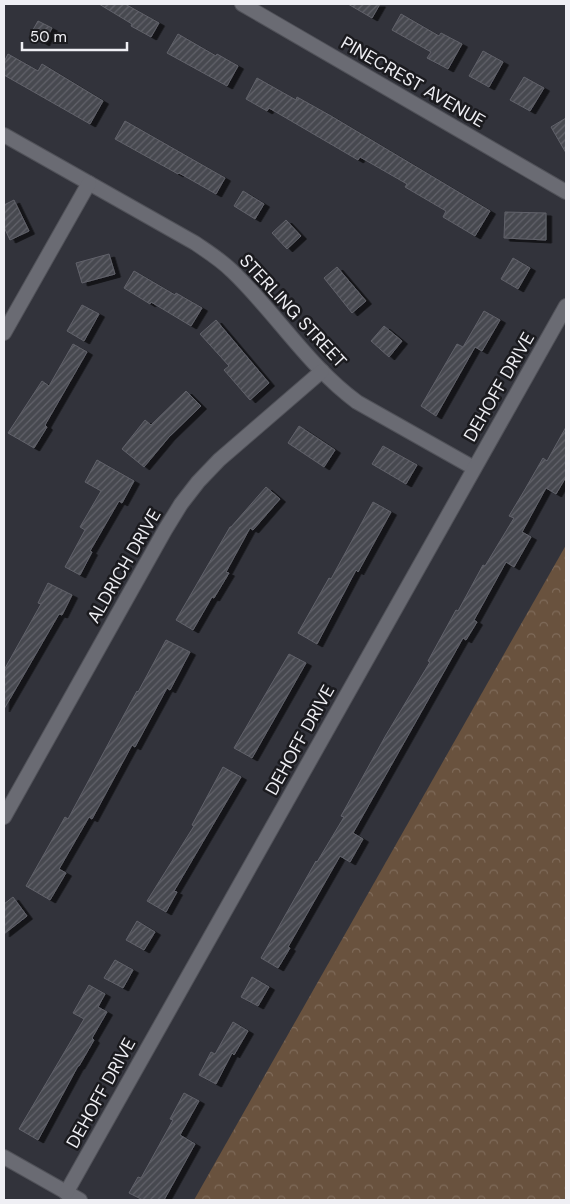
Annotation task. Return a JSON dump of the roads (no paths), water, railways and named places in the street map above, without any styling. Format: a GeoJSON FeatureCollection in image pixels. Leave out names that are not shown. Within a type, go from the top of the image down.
{"type":"FeatureCollection","features":[{"type":"Feature","properties":{"kind":"street","name":"PINECREST AVENUE"},"geometry":{"type":"LineString","coordinates":[[242,4],[566,192]]}},
{"type":"Feature","properties":{"kind":"street","name":"STERLING STREET"},"geometry":{"type":"LineString","coordinates":[[4,135],[195,243],[220,260],[242,281],[305,354],[340,389],[357,402],[474,468]]}},
{"type":"Feature","properties":{"kind":"street"},"geometry":{"type":"LineString","coordinates":[[4,334],[88,183]]}},
{"type":"Feature","properties":{"kind":"street","name":"DEHOFF DRIVE"},"geometry":{"type":"LineString","coordinates":[[66,1193],[566,306]]}},
{"type":"Feature","properties":{"kind":"street","name":"ALDRICH DRIVE"},"geometry":{"type":"LineString","coordinates":[[4,817],[181,504],[198,482],[219,460],[322,371]]}},
{"type":"Feature","properties":{"kind":"street"},"geometry":{"type":"LineString","coordinates":[[4,1157],[80,1200]]}}]}
